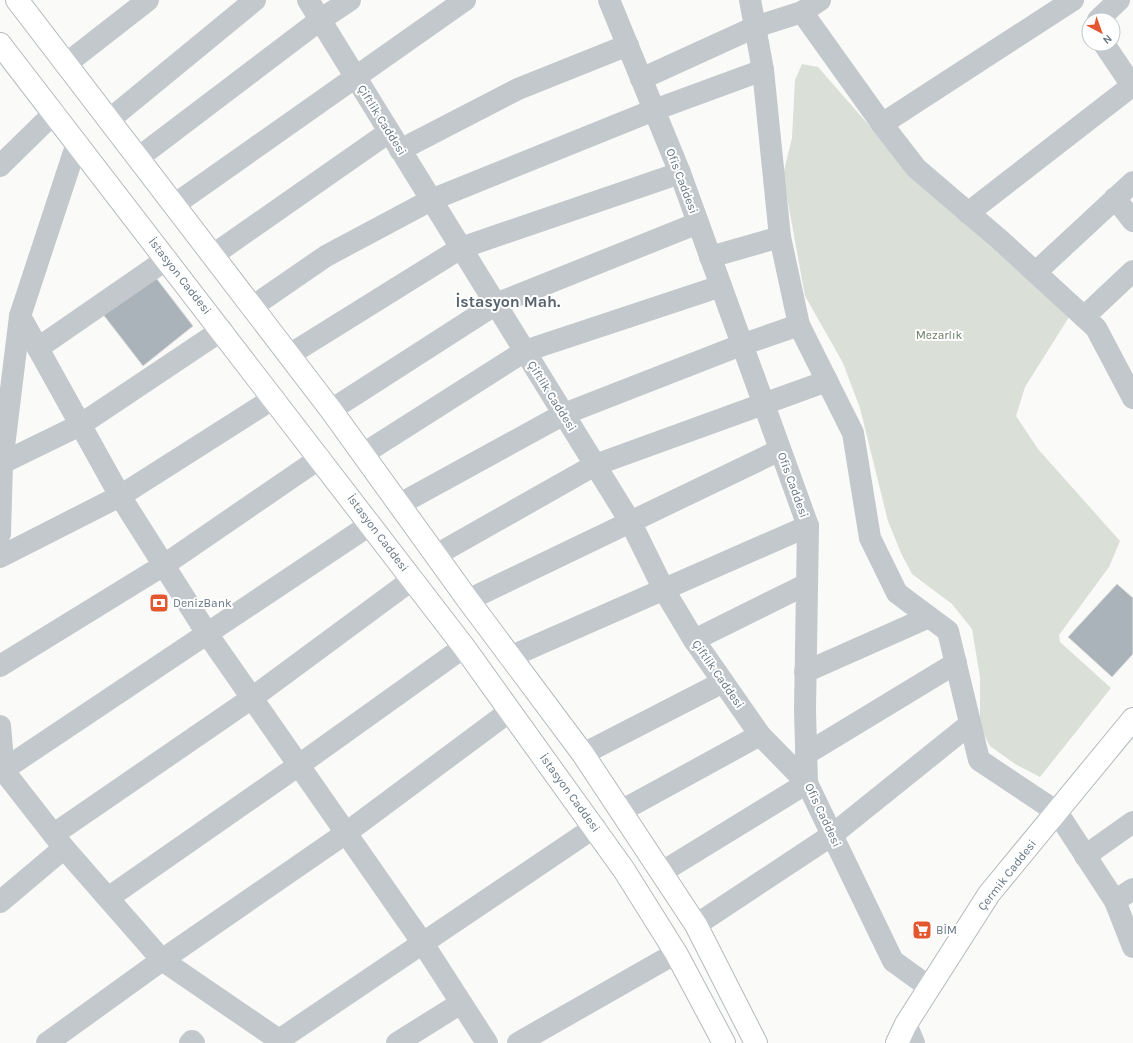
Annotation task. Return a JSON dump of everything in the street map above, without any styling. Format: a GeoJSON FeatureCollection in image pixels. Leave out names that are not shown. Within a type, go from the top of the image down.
{"type":"FeatureCollection","features":[{"type":"Feature","properties":{"kind":"main road"},"geometry":{"type":"LineString","coordinates":[[19,1],[331,410],[468,600],[583,754],[696,925],[756,1043]]}},
{"type":"Feature","properties":{"kind":"main road","name":"İstasyon Caddesi"},"geometry":{"type":"LineString","coordinates":[[0,44],[413,579],[595,827],[641,896],[676,953],[724,1043]]}},
{"type":"Feature","properties":{"kind":"main road","name":"Çermik Caddesi"},"geometry":{"type":"LineString","coordinates":[[890,1043],[906,1037],[930,987],[989,894],[1133,719]]}},
{"type":"Feature","properties":{"kind":"street"},"geometry":{"type":"LineString","coordinates":[[66,64],[148,0]]}},
{"type":"Feature","properties":{"kind":"street"},"geometry":{"type":"LineString","coordinates":[[109,120],[255,0]]}},
{"type":"Feature","properties":{"kind":"street","name":"Çiftlik Caddesi"},"geometry":{"type":"LineString","coordinates":[[308,0],[631,523],[664,590],[694,640],[760,735],[807,783]]}},
{"type":"Feature","properties":{"kind":"street"},"geometry":{"type":"LineString","coordinates":[[138,158],[320,20],[350,0]]}},
{"type":"Feature","properties":{"kind":"street"},"geometry":{"type":"LineString","coordinates":[[174,205],[355,76],[465,0]]}},
{"type":"Feature","properties":{"kind":"street","name":"Ofis Caddesi"},"geometry":{"type":"LineString","coordinates":[[609,0],[680,173],[762,404],[808,526],[805,672],[807,783],[893,961],[930,987]]}},
{"type":"Feature","properties":{"kind":"street"},"geometry":{"type":"LineString","coordinates":[[750,0],[763,70],[780,237],[799,324],[853,433],[870,538],[897,593],[948,631],[979,760],[1057,812],[1115,901],[1133,947]]}},
{"type":"Feature","properties":{"kind":"street"},"geometry":{"type":"LineString","coordinates":[[641,79],[755,27],[802,12],[820,0]]}},
{"type":"Feature","properties":{"kind":"street"},"geometry":{"type":"LineString","coordinates":[[882,124],[1073,0],[1082,12]]}},
{"type":"Feature","properties":{"kind":"street"},"geometry":{"type":"LineString","coordinates":[[1106,12],[1119,0]]}},
{"type":"Feature","properties":{"kind":"street"},"geometry":{"type":"LineString","coordinates":[[802,12],[882,124],[916,168],[1036,272],[1096,328],[1133,398]]}},
{"type":"Feature","properties":{"kind":"street"},"geometry":{"type":"LineString","coordinates":[[213,255],[395,141],[518,89],[628,46]]}},
{"type":"Feature","properties":{"kind":"street"},"geometry":{"type":"LineString","coordinates":[[968,213],[1133,86],[1110,52]]}},
{"type":"Feature","properties":{"kind":"street"},"geometry":{"type":"LineString","coordinates":[[252,307],[326,256],[431,200],[654,110],[763,70]]}},
{"type":"Feature","properties":{"kind":"street"},"geometry":{"type":"LineString","coordinates":[[0,166],[54,113]]}},
{"type":"Feature","properties":{"kind":"street"},"geometry":{"type":"LineString","coordinates":[[0,534],[1,462],[20,316],[77,142]]}},
{"type":"Feature","properties":{"kind":"street"},"geometry":{"type":"LineString","coordinates":[[289,354],[461,248],[680,173]]}},
{"type":"Feature","properties":{"kind":"street"},"geometry":{"type":"LineString","coordinates":[[1036,272],[1133,182]]}},
{"type":"Feature","properties":{"kind":"street"},"geometry":{"type":"LineString","coordinates":[[1115,198],[1133,221]]}},
{"type":"Feature","properties":{"kind":"street"},"geometry":{"type":"LineString","coordinates":[[331,410],[496,304],[698,223]]}},
{"type":"Feature","properties":{"kind":"street"},"geometry":{"type":"LineString","coordinates":[[710,257],[780,237]]}},
{"type":"Feature","properties":{"kind":"street"},"geometry":{"type":"LineString","coordinates":[[38,348],[167,259]]}},
{"type":"Feature","properties":{"kind":"street"},"geometry":{"type":"LineString","coordinates":[[1084,317],[1133,271]]}},
{"type":"Feature","properties":{"kind":"street"},"geometry":{"type":"LineString","coordinates":[[363,454],[525,351],[721,286]]}},
{"type":"Feature","properties":{"kind":"street"},"geometry":{"type":"LineString","coordinates":[[20,316],[120,496],[208,635],[422,942],[487,1043]]}},
{"type":"Feature","properties":{"kind":"street"},"geometry":{"type":"LineString","coordinates":[[400,504],[564,414],[799,324]]}},
{"type":"Feature","properties":{"kind":"street"},"geometry":{"type":"LineString","coordinates":[[1,462],[80,425],[222,330]]}},
{"type":"Feature","properties":{"kind":"street"},"geometry":{"type":"LineString","coordinates":[[436,555],[595,465],[827,381]]}},
{"type":"Feature","properties":{"kind":"street"},"geometry":{"type":"LineString","coordinates":[[0,557],[120,496],[274,398]]}},
{"type":"Feature","properties":{"kind":"street"},"geometry":{"type":"LineString","coordinates":[[468,600],[631,523],[780,450]]}},
{"type":"Feature","properties":{"kind":"street"},"geometry":{"type":"LineString","coordinates":[[0,666],[164,565],[320,458]]}},
{"type":"Feature","properties":{"kind":"street"},"geometry":{"type":"LineString","coordinates":[[1,770],[208,635],[371,524]]}},
{"type":"Feature","properties":{"kind":"street"},"geometry":{"type":"LineString","coordinates":[[510,656],[808,526]]}},
{"type":"Feature","properties":{"kind":"street"},"geometry":{"type":"LineString","coordinates":[[0,902],[59,841],[413,579]]}},
{"type":"Feature","properties":{"kind":"street"},"geometry":{"type":"LineString","coordinates":[[694,640],[807,584]]}},
{"type":"Feature","properties":{"kind":"street"},"geometry":{"type":"LineString","coordinates":[[805,672],[929,617]]}},
{"type":"Feature","properties":{"kind":"street"},"geometry":{"type":"LineString","coordinates":[[108,898],[299,765],[464,647]]}},
{"type":"Feature","properties":{"kind":"street"},"geometry":{"type":"LineString","coordinates":[[806,754],[956,663]]}},
{"type":"Feature","properties":{"kind":"street"},"geometry":{"type":"LineString","coordinates":[[583,754],[723,682]]}},
{"type":"Feature","properties":{"kind":"street"},"geometry":{"type":"LineString","coordinates":[[47,1043],[162,960],[346,833],[510,711]]}},
{"type":"Feature","properties":{"kind":"street"},"geometry":{"type":"LineString","coordinates":[[696,925],[832,835],[970,724]]}},
{"type":"Feature","properties":{"kind":"street"},"geometry":{"type":"LineString","coordinates":[[0,726],[1,770],[59,841],[162,960],[279,1040],[422,942],[595,827]]}},
{"type":"Feature","properties":{"kind":"street"},"geometry":{"type":"LineString","coordinates":[[622,811],[760,735]]}},
{"type":"Feature","properties":{"kind":"street"},"geometry":{"type":"LineString","coordinates":[[662,872],[807,783]]}},
{"type":"Feature","properties":{"kind":"street"},"geometry":{"type":"LineString","coordinates":[[1085,856],[1133,822]]}},
{"type":"Feature","properties":{"kind":"street"},"geometry":{"type":"LineString","coordinates":[[1115,901],[1133,890]]}},
{"type":"Feature","properties":{"kind":"street"},"geometry":{"type":"LineString","coordinates":[[518,1043],[550,1036],[676,953]]}},
{"type":"Feature","properties":{"kind":"street"},"geometry":{"type":"LineString","coordinates":[[397,1043],[461,1003]]}},
{"type":"Feature","properties":{"kind":"street"},"geometry":{"type":"LineString","coordinates":[[190,1043],[192,1041],[194,1043]]}},
{"type":"Feature","properties":{"kind":"green space","name":"Mezarlık"},"geometry":{"type":"Polygon","coordinates":[[[802,64],[818,67],[915,178],[1069,317],[1025,387],[1016,416],[1038,449],[1120,541],[1109,567],[1059,635],[1060,642],[1111,688],[1040,777],[1015,764],[990,746],[980,727],[980,677],[972,629],[952,604],[912,574],[901,553],[888,521],[860,408],[843,363],[805,296],[783,175],[792,138],[795,80],[802,64]]]}},
{"type":"Feature","properties":{"kind":"building"},"geometry":{"type":"Polygon","coordinates":[[[153,274],[193,326],[143,366],[102,313],[153,274]]]}},
{"type":"Feature","properties":{"kind":"building"},"geometry":{"type":"Polygon","coordinates":[[[1117,584],[1133,598],[1133,654],[1112,677],[1068,637],[1117,584]]]}},
{"type":"Feature","properties":{"kind":"place","name":"DenizBank"},"geometry":{"type":"Point","coordinates":[159,603]}},
{"type":"Feature","properties":{"kind":"place","name":"BİM"},"geometry":{"type":"Point","coordinates":[922,930]}},
{"type":"Feature","properties":{"kind":"district","name":"İstasyon Mah."},"geometry":{"type":"Point","coordinates":[508,301]}}]}
